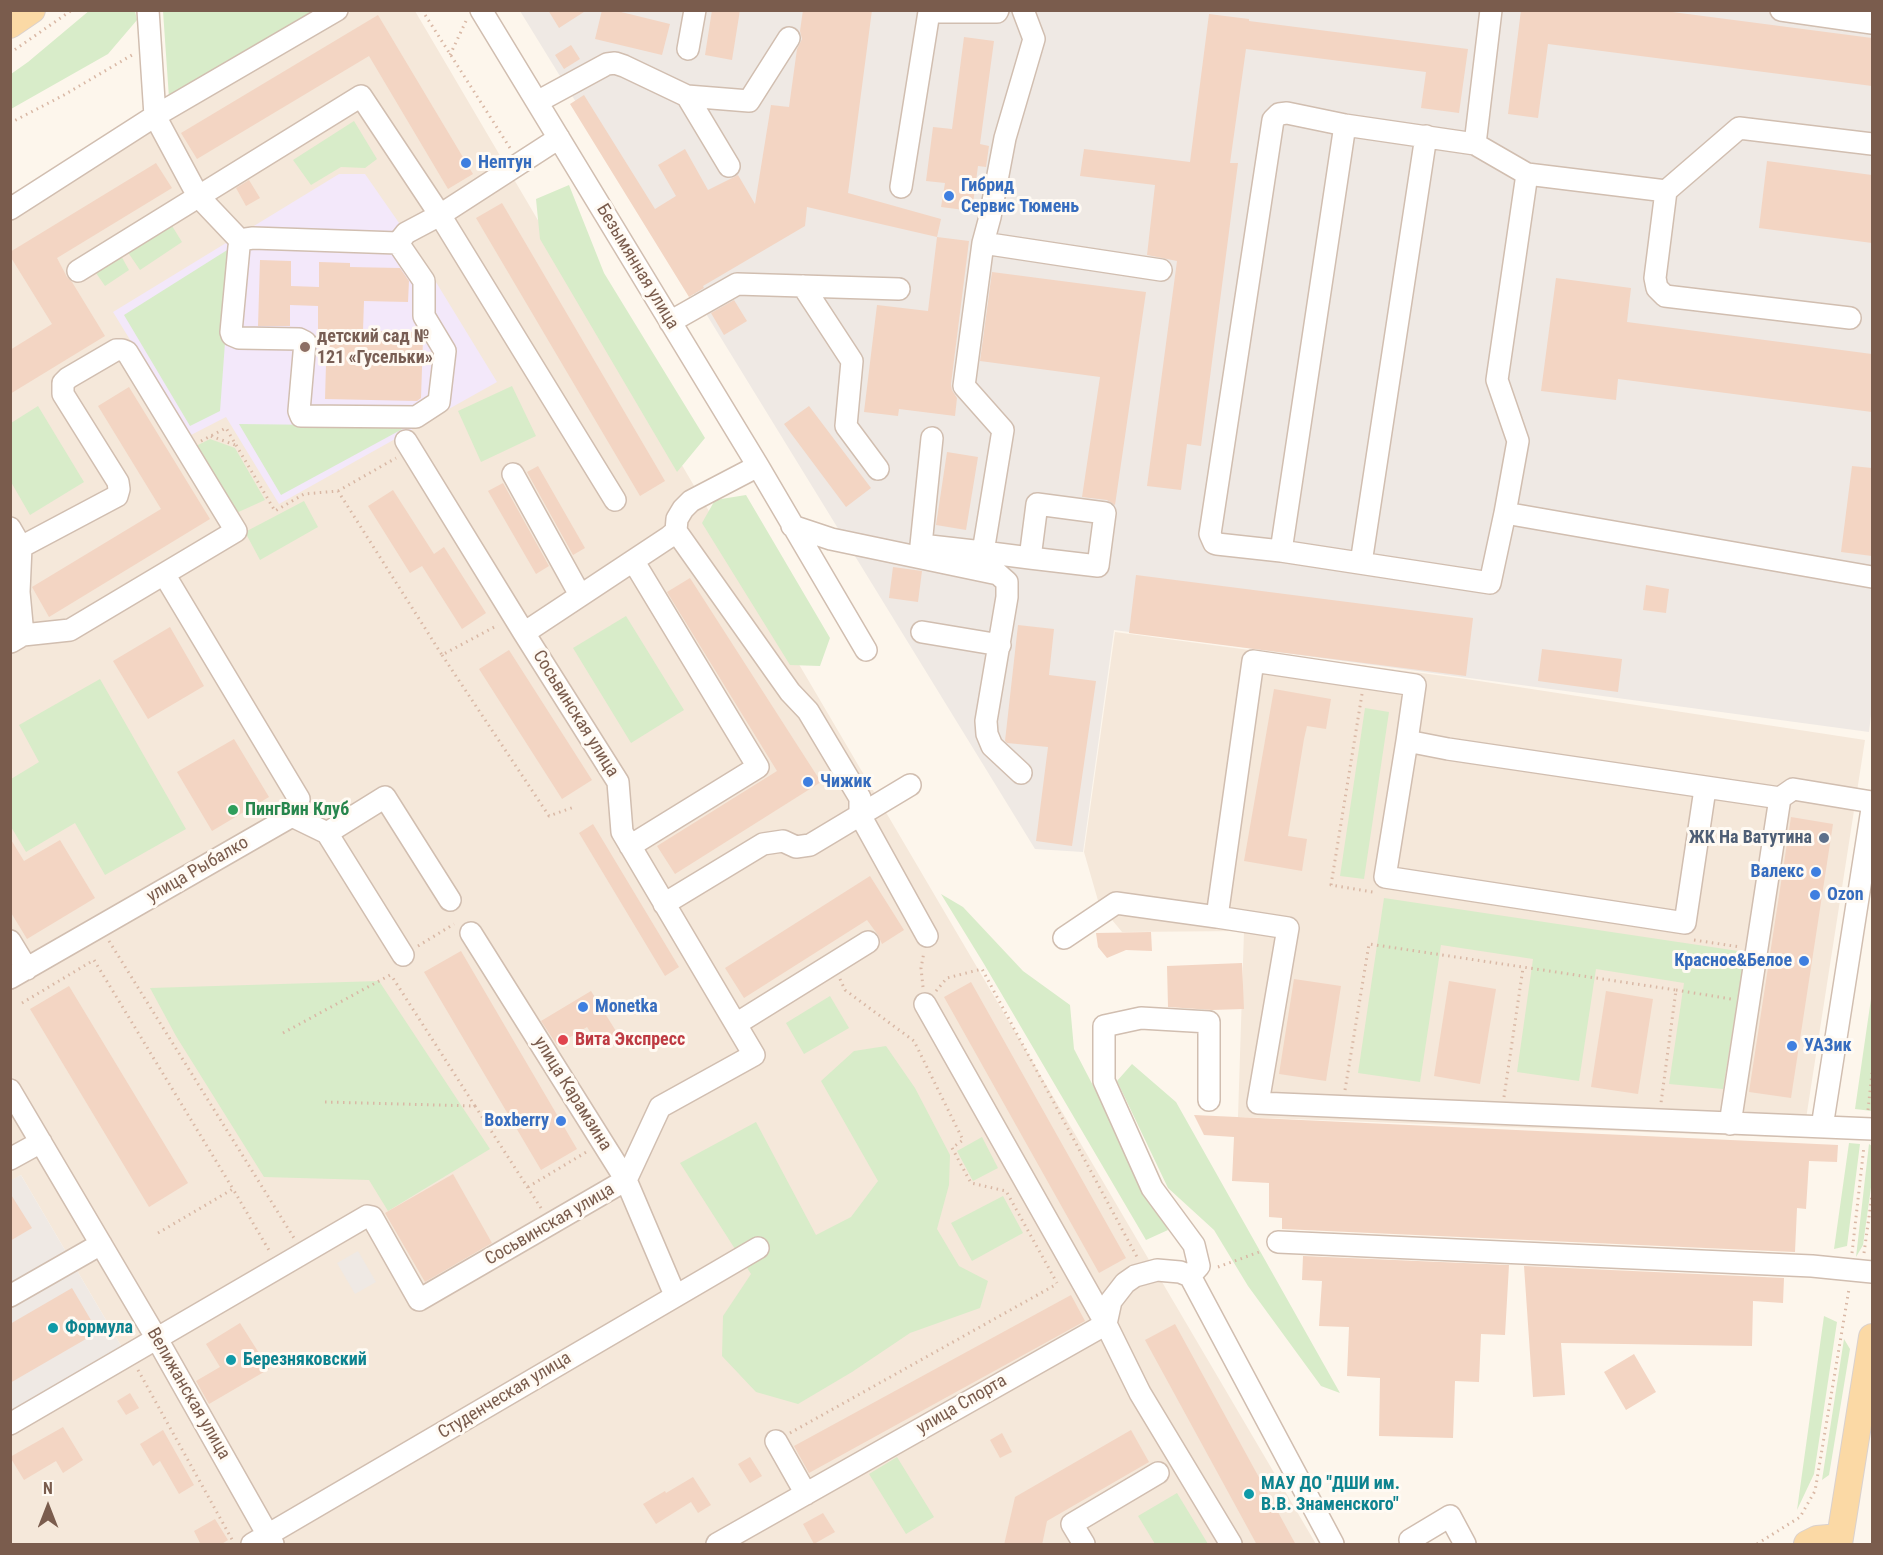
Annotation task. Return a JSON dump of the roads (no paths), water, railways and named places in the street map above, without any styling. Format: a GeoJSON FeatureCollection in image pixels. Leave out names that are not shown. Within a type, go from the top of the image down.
{"type":"FeatureCollection","features":[{"type":"Feature","properties":{"kind":"main road"},"geometry":{"type":"LineString","coordinates":[[10,25],[32,10]]}},
{"type":"Feature","properties":{"kind":"main road"},"geometry":{"type":"LineString","coordinates":[[1807,1545],[1817,1539],[1839,1541],[1868,1392],[1872,1337]]}},
{"type":"Feature","properties":{"kind":"street"},"geometry":{"type":"LineString","coordinates":[[147,10],[156,116],[198,196],[241,242]]}},
{"type":"Feature","properties":{"kind":"street"},"geometry":{"type":"LineString","coordinates":[[10,209],[156,116],[337,10]]}},
{"type":"Feature","properties":{"kind":"street"},"geometry":{"type":"LineString","coordinates":[[688,49],[695,10]]}},
{"type":"Feature","properties":{"kind":"street"},"geometry":{"type":"LineString","coordinates":[[901,187],[929,12],[997,12],[998,10]]}},
{"type":"Feature","properties":{"kind":"street"},"geometry":{"type":"LineString","coordinates":[[983,552],[1003,430],[964,386],[983,243],[1005,138],[1034,39],[1023,10]]}},
{"type":"Feature","properties":{"kind":"street"},"geometry":{"type":"LineString","coordinates":[[1475,144],[1491,10]]}},
{"type":"Feature","properties":{"kind":"street"},"geometry":{"type":"LineString","coordinates":[[1781,10],[1872,23]]}},
{"type":"Feature","properties":{"kind":"street","name":"Безымянная улица"},"geometry":{"type":"LineString","coordinates":[[474,15],[537,102],[758,466],[866,650]]}},
{"type":"Feature","properties":{"kind":"street"},"geometry":{"type":"LineString","coordinates":[[537,102],[599,68],[615,63],[687,96],[749,102],[789,38]]}},
{"type":"Feature","properties":{"kind":"street"},"geometry":{"type":"LineString","coordinates":[[78,271],[362,96],[440,215],[615,500]]}},
{"type":"Feature","properties":{"kind":"street"},"geometry":{"type":"LineString","coordinates":[[687,96],[729,166]]}},
{"type":"Feature","properties":{"kind":"street"},"geometry":{"type":"LineString","coordinates":[[1527,174],[1497,380],[1518,441],[1490,583],[1214,543],[1210,534],[1273,120],[1279,114],[1287,113],[1345,125],[1475,144],[1527,174],[1666,190]]}},
{"type":"Feature","properties":{"kind":"street"},"geometry":{"type":"LineString","coordinates":[[1281,551],[1345,125]]}},
{"type":"Feature","properties":{"kind":"street"},"geometry":{"type":"LineString","coordinates":[[1850,318],[1665,296],[1657,288],[1655,278],[1666,190],[1739,128],[1872,144]]}},
{"type":"Feature","properties":{"kind":"street"},"geometry":{"type":"LineString","coordinates":[[1361,563],[1426,136]]}},
{"type":"Feature","properties":{"kind":"street"},"geometry":{"type":"LineString","coordinates":[[398,243],[406,233],[440,215],[558,138]]}},
{"type":"Feature","properties":{"kind":"street"},"geometry":{"type":"LineString","coordinates":[[252,238],[398,243],[424,281],[424,316],[445,351],[440,402],[416,417],[301,416],[299,411],[305,342],[299,339],[239,338],[232,335],[241,242],[252,238]]}},
{"type":"Feature","properties":{"kind":"street"},"geometry":{"type":"LineString","coordinates":[[983,243],[1161,270]]}},
{"type":"Feature","properties":{"kind":"street"},"geometry":{"type":"LineString","coordinates":[[670,322],[737,284],[899,289]]}},
{"type":"Feature","properties":{"kind":"street"},"geometry":{"type":"LineString","coordinates":[[803,286],[852,361],[846,426],[878,469]]}},
{"type":"Feature","properties":{"kind":"street"},"geometry":{"type":"LineString","coordinates":[[10,528],[21,547],[17,639],[70,630],[236,531],[127,351],[116,350],[63,383],[63,394],[118,482],[117,496],[21,547]]}},
{"type":"Feature","properties":{"kind":"street"},"geometry":{"type":"LineString","coordinates":[[932,438],[921,545],[1030,558]]}},
{"type":"Feature","properties":{"kind":"street","name":"Сосьвинская улица"},"geometry":{"type":"LineString","coordinates":[[10,1424],[368,1216],[372,1217],[419,1300],[626,1180],[660,1107],[754,1055],[622,832],[618,782],[408,445]]}},
{"type":"Feature","properties":{"kind":"street"},"geometry":{"type":"LineString","coordinates":[[758,466],[691,501],[682,509],[677,519],[676,531],[790,692],[808,711],[860,798],[860,815],[927,936]]}},
{"type":"Feature","properties":{"kind":"street"},"geometry":{"type":"LineString","coordinates":[[513,474],[580,595]]}},
{"type":"Feature","properties":{"kind":"street"},"geometry":{"type":"LineString","coordinates":[[1505,513],[1872,577]]}},
{"type":"Feature","properties":{"kind":"street"},"geometry":{"type":"LineString","coordinates":[[792,525],[831,538],[998,573],[1007,582],[1007,597],[986,721],[987,734],[992,746],[1021,773]]}},
{"type":"Feature","properties":{"kind":"street"},"geometry":{"type":"LineString","coordinates":[[519,625],[580,595],[634,562],[676,531]]}},
{"type":"Feature","properties":{"kind":"street"},"geometry":{"type":"LineString","coordinates":[[630,846],[758,767],[634,562]]}},
{"type":"Feature","properties":{"kind":"street"},"geometry":{"type":"LineString","coordinates":[[164,574],[299,799],[292,816],[327,833],[403,955]]}},
{"type":"Feature","properties":{"kind":"street"},"geometry":{"type":"LineString","coordinates":[[922,632],[999,645]]}},
{"type":"Feature","properties":{"kind":"street"},"geometry":{"type":"LineString","coordinates":[[1217,917],[1253,661],[1415,685],[1385,877],[1684,923],[1705,789]]}},
{"type":"Feature","properties":{"kind":"street"},"geometry":{"type":"LineString","coordinates":[[1407,741],[1705,789],[1780,798],[1793,789],[1872,802]]}},
{"type":"Feature","properties":{"kind":"street"},"geometry":{"type":"LineString","coordinates":[[664,904],[763,844],[783,841],[796,847],[810,845],[910,785]]}},
{"type":"Feature","properties":{"kind":"street"},"geometry":{"type":"LineString","coordinates":[[327,833],[385,797],[450,900]]}},
{"type":"Feature","properties":{"kind":"street"},"geometry":{"type":"LineString","coordinates":[[1730,1124],[1780,798]]}},
{"type":"Feature","properties":{"kind":"street"},"geometry":{"type":"LineString","coordinates":[[1822,1127],[1862,946],[1872,808]]}},
{"type":"Feature","properties":{"kind":"street","name":"улица Рыбалко"},"geometry":{"type":"LineString","coordinates":[[19,974],[292,816]]}},
{"type":"Feature","properties":{"kind":"street"},"geometry":{"type":"LineString","coordinates":[[1064,938],[1116,903],[1288,928],[1258,1103],[1869,1129]]}},
{"type":"Feature","properties":{"kind":"street","name":"улица Карамзина"},"geometry":{"type":"LineString","coordinates":[[466,926],[626,1180],[675,1295]]}},
{"type":"Feature","properties":{"kind":"street"},"geometry":{"type":"LineString","coordinates":[[10,941],[19,974]]}},
{"type":"Feature","properties":{"kind":"street"},"geometry":{"type":"LineString","coordinates":[[736,1024],[868,942]]}},
{"type":"Feature","properties":{"kind":"street"},"geometry":{"type":"LineString","coordinates":[[925,1004],[1106,1324],[1140,1393],[1231,1545]]}},
{"type":"Feature","properties":{"kind":"street"},"geometry":{"type":"LineString","coordinates":[[1190,1276],[1199,1266],[1194,1245],[1152,1188],[1104,1081],[1104,1026],[1141,1018],[1209,1022],[1209,1100]]}},
{"type":"Feature","properties":{"kind":"street","name":"Велижанская улица"},"geometry":{"type":"LineString","coordinates":[[10,1090],[157,1340],[264,1541]]}},
{"type":"Feature","properties":{"kind":"street"},"geometry":{"type":"LineString","coordinates":[[10,1160],[41,1142]]}},
{"type":"Feature","properties":{"kind":"street"},"geometry":{"type":"LineString","coordinates":[[1278,1242],[1800,1266],[1858,1276]]}},
{"type":"Feature","properties":{"kind":"street"},"geometry":{"type":"LineString","coordinates":[[10,1296],[100,1244]]}},
{"type":"Feature","properties":{"kind":"street","name":"Студенческая улица"},"geometry":{"type":"LineString","coordinates":[[264,1541],[675,1295],[758,1248]]}},
{"type":"Feature","properties":{"kind":"street"},"geometry":{"type":"LineString","coordinates":[[1106,1324],[1111,1301],[1125,1283],[1146,1272],[1168,1269],[1190,1276],[1333,1545]]}},
{"type":"Feature","properties":{"kind":"street","name":"улица Спорта"},"geometry":{"type":"LineString","coordinates":[[717,1545],[1106,1324]]}},
{"type":"Feature","properties":{"kind":"street"},"geometry":{"type":"LineString","coordinates":[[776,1441],[806,1494]]}},
{"type":"Feature","properties":{"kind":"street"},"geometry":{"type":"LineString","coordinates":[[1084,1545],[1071,1524],[1158,1473]]}},
{"type":"Feature","properties":{"kind":"street"},"geometry":{"type":"LineString","coordinates":[[1413,1545],[1410,1540],[1450,1516],[1466,1545]]}},
{"type":"Feature","properties":{"kind":"place","name":"Нептун"},"geometry":{"type":"Point","coordinates":[466,163]}},
{"type":"Feature","properties":{"kind":"place","name":"Гибрид Сервис Тюмень"},"geometry":{"type":"Point","coordinates":[949,196]}},
{"type":"Feature","properties":{"kind":"place","name":"детский сад № 121 «Гусельки»"},"geometry":{"type":"Point","coordinates":[305,347]}},
{"type":"Feature","properties":{"kind":"place","name":"Чижик"},"geometry":{"type":"Point","coordinates":[808,782]}},
{"type":"Feature","properties":{"kind":"place","name":"ПингВин Клуб"},"geometry":{"type":"Point","coordinates":[233,810]}},
{"type":"Feature","properties":{"kind":"place","name":"ЖК На Ватутина"},"geometry":{"type":"Point","coordinates":[1824,838]}},
{"type":"Feature","properties":{"kind":"place","name":"Валекс"},"geometry":{"type":"Point","coordinates":[1816,872]}},
{"type":"Feature","properties":{"kind":"place","name":"Ozon"},"geometry":{"type":"Point","coordinates":[1815,895]}},
{"type":"Feature","properties":{"kind":"place","name":"Красное&Белое"},"geometry":{"type":"Point","coordinates":[1804,961]}},
{"type":"Feature","properties":{"kind":"place","name":"Monetka"},"geometry":{"type":"Point","coordinates":[583,1007]}},
{"type":"Feature","properties":{"kind":"place","name":"Вита Экспресс"},"geometry":{"type":"Point","coordinates":[563,1040]}},
{"type":"Feature","properties":{"kind":"place","name":"УАЗик"},"geometry":{"type":"Point","coordinates":[1792,1046]}},
{"type":"Feature","properties":{"kind":"place","name":"Boxberry"},"geometry":{"type":"Point","coordinates":[561,1121]}},
{"type":"Feature","properties":{"kind":"place","name":"Формула"},"geometry":{"type":"Point","coordinates":[53,1328]}},
{"type":"Feature","properties":{"kind":"place","name":"Березняковский"},"geometry":{"type":"Point","coordinates":[231,1360]}},
{"type":"Feature","properties":{"kind":"place","name":"МАУ ДО \"ДШИ им. В.В. Знаменского\""},"geometry":{"type":"Point","coordinates":[1249,1494]}}]}
